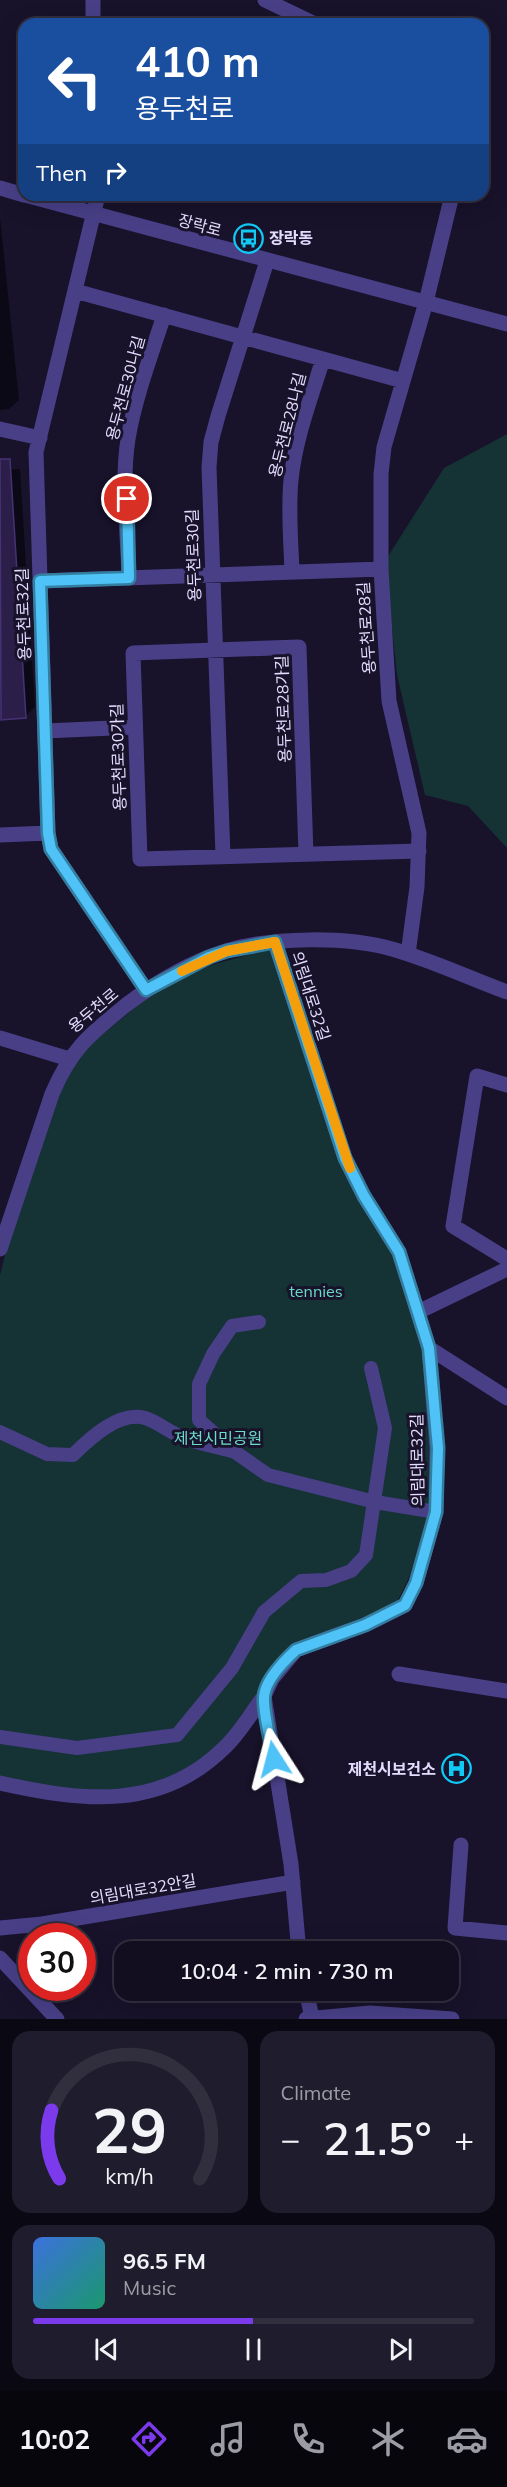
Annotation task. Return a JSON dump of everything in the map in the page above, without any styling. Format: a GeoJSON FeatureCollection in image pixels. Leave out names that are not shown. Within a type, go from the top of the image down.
{"type":"FeatureCollection","features":[{"type":"Feature","properties":{"kind":"street"},"geometry":{"type":"LineString","coordinates":[[93,0],[93,18]]}},
{"type":"Feature","properties":{"kind":"street"},"geometry":{"type":"LineString","coordinates":[[265,0],[302,18]]}},
{"type":"Feature","properties":{"kind":"street","name":"장락로"},"geometry":{"type":"LineString","coordinates":[[0,188],[18,193]]}},
{"type":"Feature","properties":{"kind":"street","name":"장락로"},"geometry":{"type":"LineString","coordinates":[[45,201],[507,324]]}},
{"type":"Feature","properties":{"kind":"street","name":"용두천로32길"},"geometry":{"type":"LineString","coordinates":[[96,201],[36,453],[48,833],[51,849],[146,990]]}},
{"type":"Feature","properties":{"kind":"street","name":"용두천로28길"},"geometry":{"type":"LineString","coordinates":[[408,954],[417,887],[418,822],[389,701],[381,569],[381,474],[384,447],[426,302],[451,201]]}},
{"type":"Feature","properties":{"kind":"street","name":"용두천로30길"},"geometry":{"type":"LineString","coordinates":[[223,856],[209,496],[211,442],[267,261]]}},
{"type":"Feature","properties":{"kind":"street"},"geometry":{"type":"LineString","coordinates":[[75,291],[403,381]]}},
{"type":"Feature","properties":{"kind":"street","name":"용두천로30나길"},"geometry":{"type":"LineString","coordinates":[[129,578],[126,479],[128,441],[164,315]]}},
{"type":"Feature","properties":{"kind":"street","name":"용두천로28나길"},"geometry":{"type":"LineString","coordinates":[[292,572],[289,508],[291,478],[295,455],[323,359]]}},
{"type":"Feature","properties":{"kind":"street"},"geometry":{"type":"LineString","coordinates":[[0,429],[40,438]]}},
{"type":"Feature","properties":{"kind":"street"},"geometry":{"type":"LineString","coordinates":[[40,581],[381,569]]}},
{"type":"Feature","properties":{"kind":"street","name":"용두천로28가길"},"geometry":{"type":"LineString","coordinates":[[215,650],[299,647],[306,854]]}},
{"type":"Feature","properties":{"kind":"street","name":"용두천로30가길"},"geometry":{"type":"LineString","coordinates":[[215,650],[133,653],[140,859],[223,856]]}},
{"type":"Feature","properties":{"kind":"street"},"geometry":{"type":"LineString","coordinates":[[45,731],[135,727]]}},
{"type":"Feature","properties":{"kind":"street"},"geometry":{"type":"LineString","coordinates":[[0,836],[48,833]]}},
{"type":"Feature","properties":{"kind":"street"},"geometry":{"type":"LineString","coordinates":[[223,856],[419,851]]}},
{"type":"Feature","properties":{"kind":"street","name":"용두천로"},"geometry":{"type":"LineString","coordinates":[[1,1241],[52,1094],[69,1059],[86,1038],[146,990],[209,957],[227,951],[275,942],[348,942],[390,948],[507,992]]}},
{"type":"Feature","properties":{"kind":"street","name":"의림대로32길"},"geometry":{"type":"LineString","coordinates":[[0,1783],[51,1794],[91,1798],[132,1796],[166,1788],[203,1767],[226,1746],[264,1696],[272,1679],[296,1650],[365,1625],[405,1605],[416,1583],[436,1512],[438,1448],[429,1348],[399,1252],[364,1196],[345,1158],[275,942]]}},
{"type":"Feature","properties":{"kind":"street"},"geometry":{"type":"LineString","coordinates":[[0,1038],[69,1059]]}},
{"type":"Feature","properties":{"kind":"street"},"geometry":{"type":"LineString","coordinates":[[507,1085],[477,1076],[453,1226],[507,1259]]}},
{"type":"Feature","properties":{"kind":"street"},"geometry":{"type":"LineString","coordinates":[[418,1312],[507,1269]]}},
{"type":"Feature","properties":{"kind":"street"},"geometry":{"type":"LineString","coordinates":[[259,1322],[232,1326],[213,1354],[199,1384],[199,1420],[235,1452],[268,1475],[375,1502],[436,1512]]}},
{"type":"Feature","properties":{"kind":"street"},"geometry":{"type":"LineString","coordinates":[[429,1348],[507,1398]]}},
{"type":"Feature","properties":{"kind":"street"},"geometry":{"type":"LineString","coordinates":[[0,1737],[77,1748],[177,1735],[232,1668],[264,1611],[301,1581],[326,1580],[351,1570],[366,1555],[386,1428],[371,1368]]}},
{"type":"Feature","properties":{"kind":"street"},"geometry":{"type":"LineString","coordinates":[[0,1432],[47,1454],[73,1455],[88,1440],[120,1420],[133,1416],[145,1418],[182,1437],[235,1452]]}},
{"type":"Feature","properties":{"kind":"street"},"geometry":{"type":"LineString","coordinates":[[399,1674],[507,1691]]}},
{"type":"Feature","properties":{"kind":"street"},"geometry":{"type":"LineString","coordinates":[[264,1696],[292,1882],[298,1941]]}},
{"type":"Feature","properties":{"kind":"street"},"geometry":{"type":"LineString","coordinates":[[461,1845],[455,1928],[507,1933]]}},
{"type":"Feature","properties":{"kind":"street","name":"의림대로32안길"},"geometry":{"type":"LineString","coordinates":[[0,1928],[42,1924],[292,1882]]}},
{"type":"Feature","properties":{"kind":"street"},"geometry":{"type":"LineString","coordinates":[[0,1958],[57,2019]]}},
{"type":"Feature","properties":{"kind":"street"},"geometry":{"type":"LineString","coordinates":[[307,2001],[309,2018],[370,2013],[452,2019]]}},
{"type":"Feature","properties":{"kind":"green space"},"geometry":{"type":"Polygon","coordinates":[[[507,434],[507,848],[468,806],[425,795],[397,675],[385,561],[444,468],[507,434]]]}},
{"type":"Feature","properties":{"kind":"green space","name":"제천시민공원"},"geometry":{"type":"Polygon","coordinates":[[[273,948],[315,1083],[399,1252],[429,1348],[431,1512],[408,1580],[397,1602],[357,1622],[289,1648],[225,1738],[202,1760],[165,1780],[131,1788],[90,1791],[52,1787],[0,1776],[0,1275],[11,1231],[57,1098],[79,1054],[150,995],[211,965],[273,948]]]}},
{"type":"Feature","properties":{"kind":"building"},"geometry":{"type":"Polygon","coordinates":[[[0,459],[10,459],[26,718],[1,720],[0,459]]]}},
{"type":"Feature","properties":{"kind":"slow traffic"},"geometry":{"type":"LineString","coordinates":[[182,971],[209,957],[227,951],[275,942],[350,1168]]}},
{"type":"Feature","properties":{"kind":"place","name":"장락동"},"geometry":{"type":"Point","coordinates":[248,238]}},
{"type":"Feature","properties":{"kind":"place","name":"제천시보건소"},"geometry":{"type":"Point","coordinates":[457,1769]}},
{"type":"Feature","properties":{"kind":"route"},"geometry":{"type":"LineString","coordinates":[[127,499],[129,578],[40,581],[48,833],[51,849],[146,990],[209,957],[227,951],[275,942],[345,1158],[364,1196],[399,1252],[429,1348],[438,1448],[436,1512],[416,1583],[405,1605],[390,1614],[296,1650],[285,1660],[264,1696],[274,1759]]}},
{"type":"Feature","properties":{"kind":"park label","name":"tennies"},"geometry":{"type":"Point","coordinates":[316,1291]}}]}
